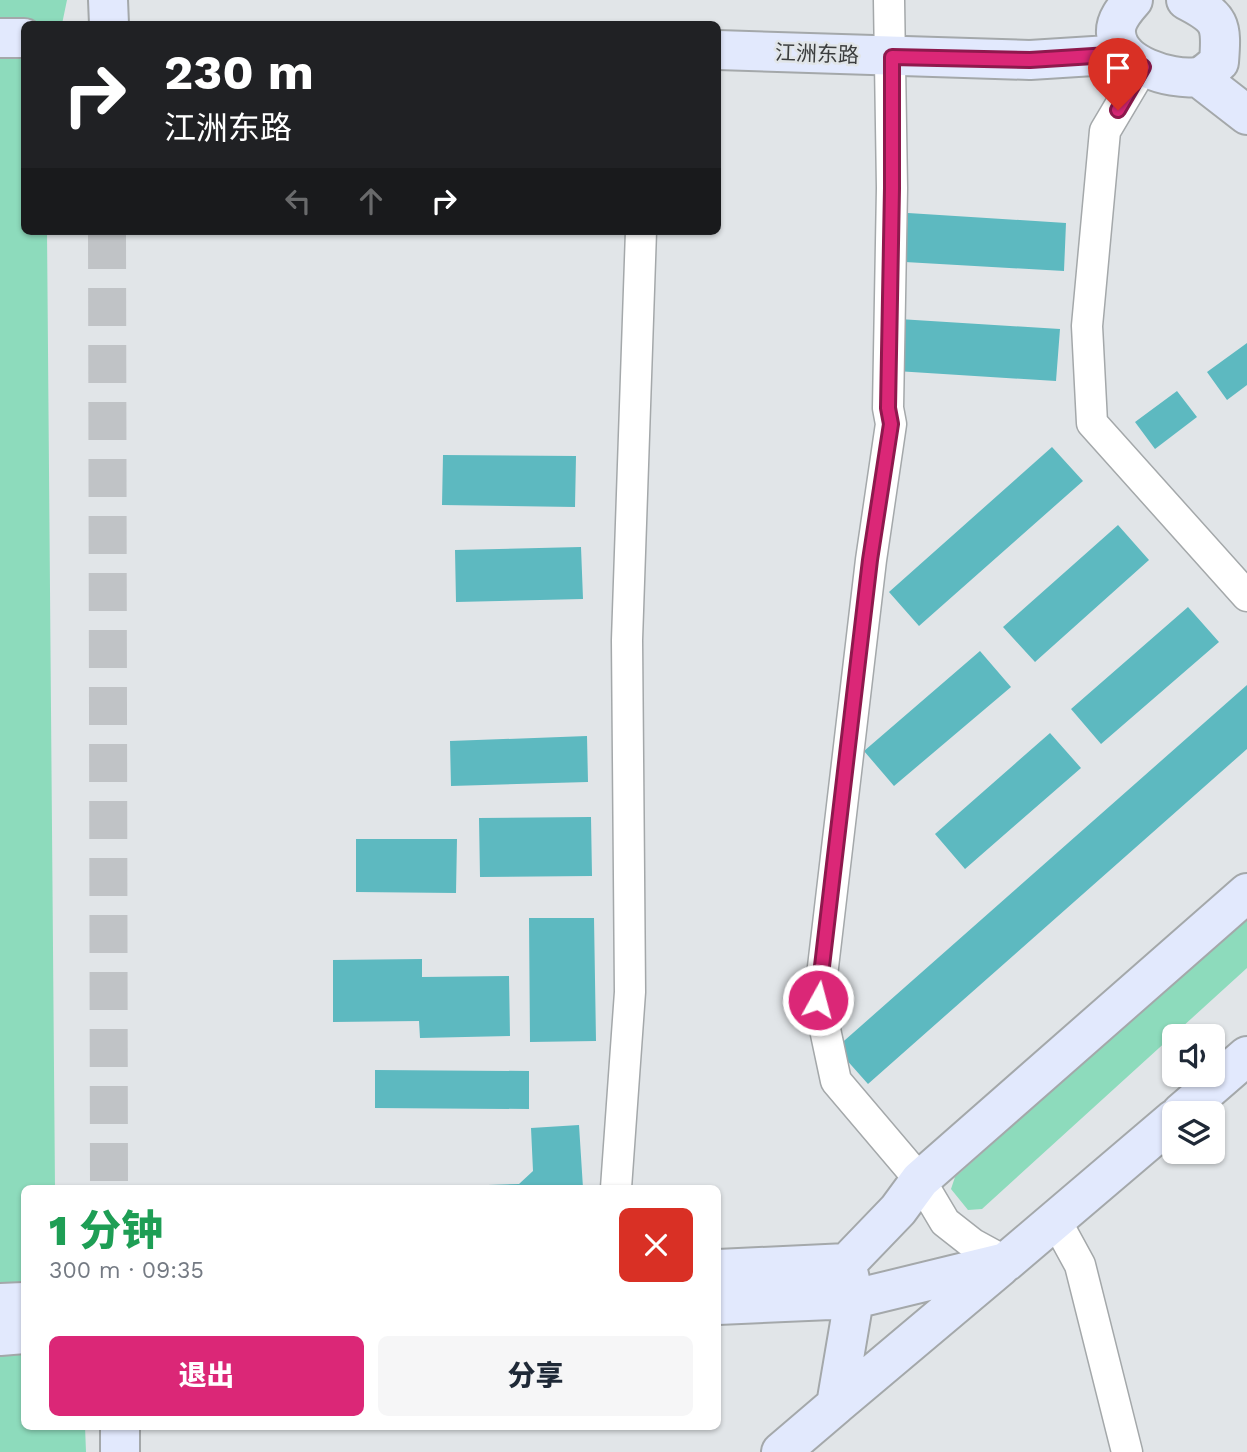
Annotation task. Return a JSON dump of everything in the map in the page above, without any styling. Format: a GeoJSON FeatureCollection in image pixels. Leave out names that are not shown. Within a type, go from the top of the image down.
{"type":"FeatureCollection","features":[{"type":"Feature","properties":{"kind":"main road"},"geometry":{"type":"LineString","coordinates":[[108,0],[108,21]]}},
{"type":"Feature","properties":{"kind":"main road"},"geometry":{"type":"LineString","coordinates":[[1133,0],[1121,13],[1116,34],[1134,61]]}},
{"type":"Feature","properties":{"kind":"main road"},"geometry":{"type":"LineString","coordinates":[[1209,4],[1221,31],[1222,74],[1247,115]]}},
{"type":"Feature","properties":{"kind":"main road"},"geometry":{"type":"LineString","coordinates":[[0,38],[21,38]]}},
{"type":"Feature","properties":{"kind":"main road","name":"江洲东路"},"geometry":{"type":"LineString","coordinates":[[721,50],[892,57],[1134,61],[1167,75],[1222,74]]}},
{"type":"Feature","properties":{"kind":"main road"},"geometry":{"type":"LineString","coordinates":[[836,1405],[850,1281],[920,1180],[1247,893]]}},
{"type":"Feature","properties":{"kind":"main road"},"geometry":{"type":"LineString","coordinates":[[1195,1101],[1247,1056]]}},
{"type":"Feature","properties":{"kind":"main road"},"geometry":{"type":"LineString","coordinates":[[781,1452],[1162,1129]]}},
{"type":"Feature","properties":{"kind":"main road"},"geometry":{"type":"LineString","coordinates":[[721,1304],[850,1281],[1006,1262]]}},
{"type":"Feature","properties":{"kind":"main road"},"geometry":{"type":"LineString","coordinates":[[721,1269],[850,1281]]}},
{"type":"Feature","properties":{"kind":"main road"},"geometry":{"type":"LineString","coordinates":[[0,1303],[21,1302]]}},
{"type":"Feature","properties":{"kind":"main road"},"geometry":{"type":"LineString","coordinates":[[0,1336],[21,1334]]}},
{"type":"Feature","properties":{"kind":"main road"},"geometry":{"type":"LineString","coordinates":[[120,1430],[120,1452]]}},
{"type":"Feature","properties":{"kind":"street"},"geometry":{"type":"LineString","coordinates":[[889,0],[892,188],[888,408],[891,424],[870,560],[818,1000],[836,1082],[920,1180],[945,1222],[973,1244],[1006,1262]]}},
{"type":"Feature","properties":{"kind":"street"},"geometry":{"type":"LineString","coordinates":[[1134,61],[1105,131],[1087,326],[1093,423],[1247,596]]}},
{"type":"Feature","properties":{"kind":"street"},"geometry":{"type":"LineString","coordinates":[[616,1185],[629,992],[627,640],[641,235]]}},
{"type":"Feature","properties":{"kind":"street"},"geometry":{"type":"LineString","coordinates":[[1056,1221],[1080,1265],[1127,1452]]}},
{"type":"Feature","properties":{"kind":"shaded area"},"geometry":{"type":"Polygon","coordinates":[[[0,0],[67,0],[63,21],[21,21],[21,235],[47,235],[55,1185],[21,1185],[21,1430],[85,1430],[86,1452],[0,1452],[0,0]]]}},
{"type":"Feature","properties":{"kind":"shaded area"},"geometry":{"type":"Polygon","coordinates":[[[1247,917],[1247,968],[1185,1024],[1162,1024],[1162,1045],[982,1209],[968,1210],[951,1189],[955,1177],[1247,917]]]}},
{"type":"Feature","properties":{"kind":"building"},"geometry":{"type":"Polygon","coordinates":[[[908,213],[1066,223],[1064,271],[905,262],[908,213]]]}},
{"type":"Feature","properties":{"kind":"building"},"geometry":{"type":"Polygon","coordinates":[[[899,319],[1060,329],[1056,381],[896,371],[899,319]]]}},
{"type":"Feature","properties":{"kind":"building"},"geometry":{"type":"Polygon","coordinates":[[[1247,343],[1247,385],[1227,400],[1207,372],[1247,343]]]}},
{"type":"Feature","properties":{"kind":"building"},"geometry":{"type":"Polygon","coordinates":[[[1177,391],[1197,417],[1155,449],[1135,422],[1177,391]]]}},
{"type":"Feature","properties":{"kind":"building"},"geometry":{"type":"Polygon","coordinates":[[[1052,447],[1083,481],[919,626],[889,592],[1052,447]]]}},
{"type":"Feature","properties":{"kind":"building"},"geometry":{"type":"Polygon","coordinates":[[[443,455],[576,456],[575,507],[442,505],[443,455]]]}},
{"type":"Feature","properties":{"kind":"building"},"geometry":{"type":"Polygon","coordinates":[[[1118,525],[1149,560],[1035,662],[1003,627],[1118,525]]]}},
{"type":"Feature","properties":{"kind":"building"},"geometry":{"type":"Polygon","coordinates":[[[581,547],[583,599],[456,602],[455,550],[581,547]]]}},
{"type":"Feature","properties":{"kind":"building"},"geometry":{"type":"Polygon","coordinates":[[[1188,607],[1219,642],[1101,744],[1071,709],[1188,607]]]}},
{"type":"Feature","properties":{"kind":"building"},"geometry":{"type":"Polygon","coordinates":[[[980,651],[1011,687],[894,786],[864,751],[980,651]]]}},
{"type":"Feature","properties":{"kind":"building"},"geometry":{"type":"Polygon","coordinates":[[[1247,685],[1247,749],[868,1084],[836,1048],[1247,685]]]}},
{"type":"Feature","properties":{"kind":"building"},"geometry":{"type":"Polygon","coordinates":[[[1050,733],[1081,768],[965,869],[935,834],[1050,733]]]}},
{"type":"Feature","properties":{"kind":"building"},"geometry":{"type":"Polygon","coordinates":[[[587,736],[588,782],[451,786],[450,741],[587,736]]]}},
{"type":"Feature","properties":{"kind":"building"},"geometry":{"type":"Polygon","coordinates":[[[591,817],[592,876],[480,877],[479,818],[591,817]]]}},
{"type":"Feature","properties":{"kind":"building"},"geometry":{"type":"Polygon","coordinates":[[[356,839],[457,839],[456,893],[356,892],[356,839]]]}},
{"type":"Feature","properties":{"kind":"building"},"geometry":{"type":"Polygon","coordinates":[[[529,918],[594,918],[596,1041],[530,1042],[529,918]]]}},
{"type":"Feature","properties":{"kind":"building"},"geometry":{"type":"Polygon","coordinates":[[[422,959],[422,977],[509,976],[510,1036],[420,1038],[419,1021],[333,1022],[333,960],[422,959]]]}},
{"type":"Feature","properties":{"kind":"building"},"geometry":{"type":"Polygon","coordinates":[[[375,1070],[529,1071],[529,1109],[375,1108],[375,1070]]]}},
{"type":"Feature","properties":{"kind":"building"},"geometry":{"type":"Polygon","coordinates":[[[579,1125],[583,1185],[488,1185],[519,1184],[533,1171],[531,1128],[579,1125]]]}},
{"type":"Feature","properties":{"kind":"tunnel"},"geometry":{"type":"LineString","coordinates":[[107,235],[109,1185]]}},
{"type":"Feature","properties":{"kind":"route"},"geometry":{"type":"LineString","coordinates":[[818,1000],[870,560],[891,424],[888,408],[892,57],[1030,60],[1125,54],[1143,67],[1118,110]]}}]}
